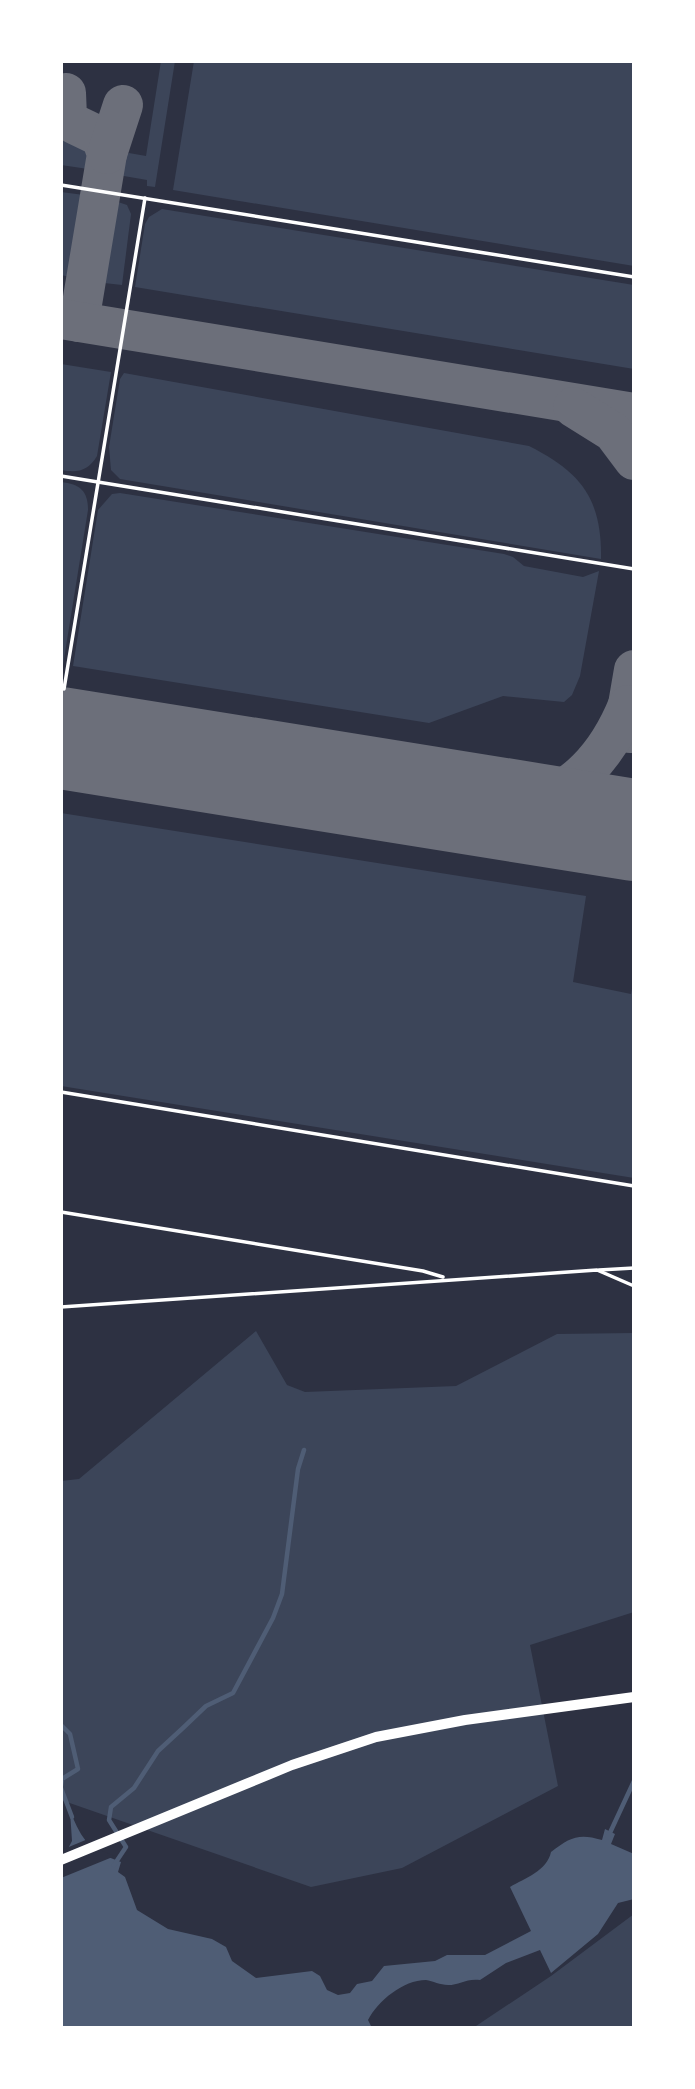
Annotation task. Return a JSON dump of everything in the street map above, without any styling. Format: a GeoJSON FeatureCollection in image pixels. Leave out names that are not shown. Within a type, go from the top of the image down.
{"type":"FeatureCollection","features":[{"type":"Feature","properties":{"kind":"main road"},"geometry":{"type":"LineString","coordinates":[[61,1860],[292,1765],[376,1737],[465,1720],[634,1697]]}},
{"type":"Feature","properties":{"kind":"lane"},"geometry":{"type":"LineString","coordinates":[[61,185],[634,277]]}},
{"type":"Feature","properties":{"kind":"lane"},"geometry":{"type":"LineString","coordinates":[[64,689],[145,198]]}},
{"type":"Feature","properties":{"kind":"lane"},"geometry":{"type":"LineString","coordinates":[[61,476],[634,569]]}},
{"type":"Feature","properties":{"kind":"lane"},"geometry":{"type":"LineString","coordinates":[[61,1092],[634,1186]]}},
{"type":"Feature","properties":{"kind":"lane"},"geometry":{"type":"LineString","coordinates":[[61,1212],[410,1268],[445,1278]]}},
{"type":"Feature","properties":{"kind":"lane"},"geometry":{"type":"LineString","coordinates":[[61,1307],[445,1278],[634,1268]]}},
{"type":"Feature","properties":{"kind":"lane"},"geometry":{"type":"LineString","coordinates":[[597,1270],[634,1286]]}},
{"type":"Feature","properties":{"kind":"shaded area"},"geometry":{"type":"Polygon","coordinates":[[[161,61],[175,61],[155,187],[147,186],[147,180],[118,175],[124,157],[129,153],[146,156],[161,61]]]}},
{"type":"Feature","properties":{"kind":"shaded area"},"geometry":{"type":"Polygon","coordinates":[[[194,61],[634,61],[634,266],[173,190],[194,61]]]}},
{"type":"Feature","properties":{"kind":"shaded area"},"geometry":{"type":"Polygon","coordinates":[[[61,140],[87,146],[88,169],[61,165],[61,140]]]}},
{"type":"Feature","properties":{"kind":"shaded area"},"geometry":{"type":"Polygon","coordinates":[[[61,192],[84,195],[70,277],[61,275],[61,192]]]}},
{"type":"Feature","properties":{"kind":"shaded area"},"geometry":{"type":"Polygon","coordinates":[[[115,201],[127,205],[131,214],[122,285],[104,283],[115,201]]]}},
{"type":"Feature","properties":{"kind":"shaded area"},"geometry":{"type":"Polygon","coordinates":[[[162,209],[634,285],[634,369],[135,287],[145,224],[149,217],[162,209]]]}},
{"type":"Feature","properties":{"kind":"shaded area"},"geometry":{"type":"Polygon","coordinates":[[[61,364],[111,372],[97,456],[86,468],[77,471],[61,470],[61,364]]]}},
{"type":"Feature","properties":{"kind":"shaded area"},"geometry":{"type":"Polygon","coordinates":[[[124,373],[529,446],[562,466],[585,490],[597,520],[601,559],[120,479],[111,470],[109,447],[120,379],[124,373]]]}},
{"type":"Feature","properties":{"kind":"shaded area"},"geometry":{"type":"Polygon","coordinates":[[[61,482],[82,490],[88,510],[63,665],[61,482]]]}},
{"type":"Feature","properties":{"kind":"shaded area"},"geometry":{"type":"Polygon","coordinates":[[[120,493],[504,554],[524,566],[583,577],[599,571],[580,676],[572,695],[564,702],[503,696],[429,723],[73,666],[98,510],[112,494],[120,493]]]}},
{"type":"Feature","properties":{"kind":"shaded area"},"geometry":{"type":"Polygon","coordinates":[[[61,813],[586,896],[573,982],[631,994],[634,978],[634,1178],[61,1086],[61,813]]]}},
{"type":"Feature","properties":{"kind":"shaded area"},"geometry":{"type":"Polygon","coordinates":[[[256,1331],[287,1385],[305,1392],[456,1386],[557,1334],[634,1333],[634,1612],[530,1645],[558,1786],[402,1868],[311,1887],[61,1800],[61,1481],[79,1479],[256,1331]]]}},
{"type":"Feature","properties":{"kind":"shaded area"},"geometry":{"type":"Polygon","coordinates":[[[70,1811],[88,1844],[121,1862],[118,1872],[125,1877],[137,1910],[168,1929],[212,1939],[226,1947],[232,1961],[256,1978],[312,1971],[320,1976],[327,1990],[338,1995],[350,1993],[357,1984],[372,1981],[384,1966],[435,1961],[447,1955],[485,1955],[531,1931],[510,1887],[540,1869],[549,1859],[551,1852],[575,1838],[602,1840],[605,1829],[615,1834],[611,1844],[634,1854],[634,1899],[618,1903],[598,1934],[551,1973],[540,1950],[506,1963],[480,1980],[448,1985],[426,1980],[417,1981],[392,1993],[378,2006],[368,2020],[372,2028],[61,2028],[61,1862],[72,1841],[70,1811]]]}},
{"type":"Feature","properties":{"kind":"shaded area"},"geometry":{"type":"Polygon","coordinates":[[[634,1914],[634,2028],[473,2028],[551,1976],[634,1914]]]}},
{"type":"Feature","properties":{"kind":"pier"},"geometry":{"type":"Polygon","coordinates":[[[88,1839],[100,1850],[115,1856],[61,1878],[64,1849],[88,1839]]]}},
{"type":"Feature","properties":{"kind":"waterway"},"geometry":{"type":"LineString","coordinates":[[114,1865],[126,1847],[109,1820],[111,1807],[134,1788],[158,1751],[206,1706],[233,1693],[273,1618],[282,1594],[298,1469],[304,1450]]}},
{"type":"Feature","properties":{"kind":"waterway"},"geometry":{"type":"LineString","coordinates":[[61,1725],[70,1734],[78,1769],[62,1779],[61,1786]]}},
{"type":"Feature","properties":{"kind":"waterway"},"geometry":{"type":"LineString","coordinates":[[608,1837],[634,1781]]}},
{"type":"Feature","properties":{"kind":"waterway"},"geometry":{"type":"LineString","coordinates":[[61,1788],[72,1817]]}},
{"type":"Feature","properties":{"kind":"taxiway"},"geometry":{"type":"LineString","coordinates":[[66,93],[67,117],[74,124],[101,137],[107,154],[79,322]]}},
{"type":"Feature","properties":{"kind":"taxiway"},"geometry":{"type":"LineString","coordinates":[[107,154],[123,105]]}},
{"type":"Feature","properties":{"kind":"taxiway"},"geometry":{"type":"LineString","coordinates":[[61,319],[634,413]]}},
{"type":"Feature","properties":{"kind":"taxiway"},"geometry":{"type":"LineString","coordinates":[[573,407],[613,432],[634,460]]}},
{"type":"Feature","properties":{"kind":"taxiway"},"geometry":{"type":"LineString","coordinates":[[630,733],[628,705],[634,670]]}},
{"type":"Feature","properties":{"kind":"taxiway"},"geometry":{"type":"LineString","coordinates":[[461,803],[514,804],[540,799],[557,792],[573,782],[600,755],[628,705]]}},
{"type":"Feature","properties":{"kind":"runway"},"geometry":{"type":"LineString","coordinates":[[61,738],[634,830]]}}]}
